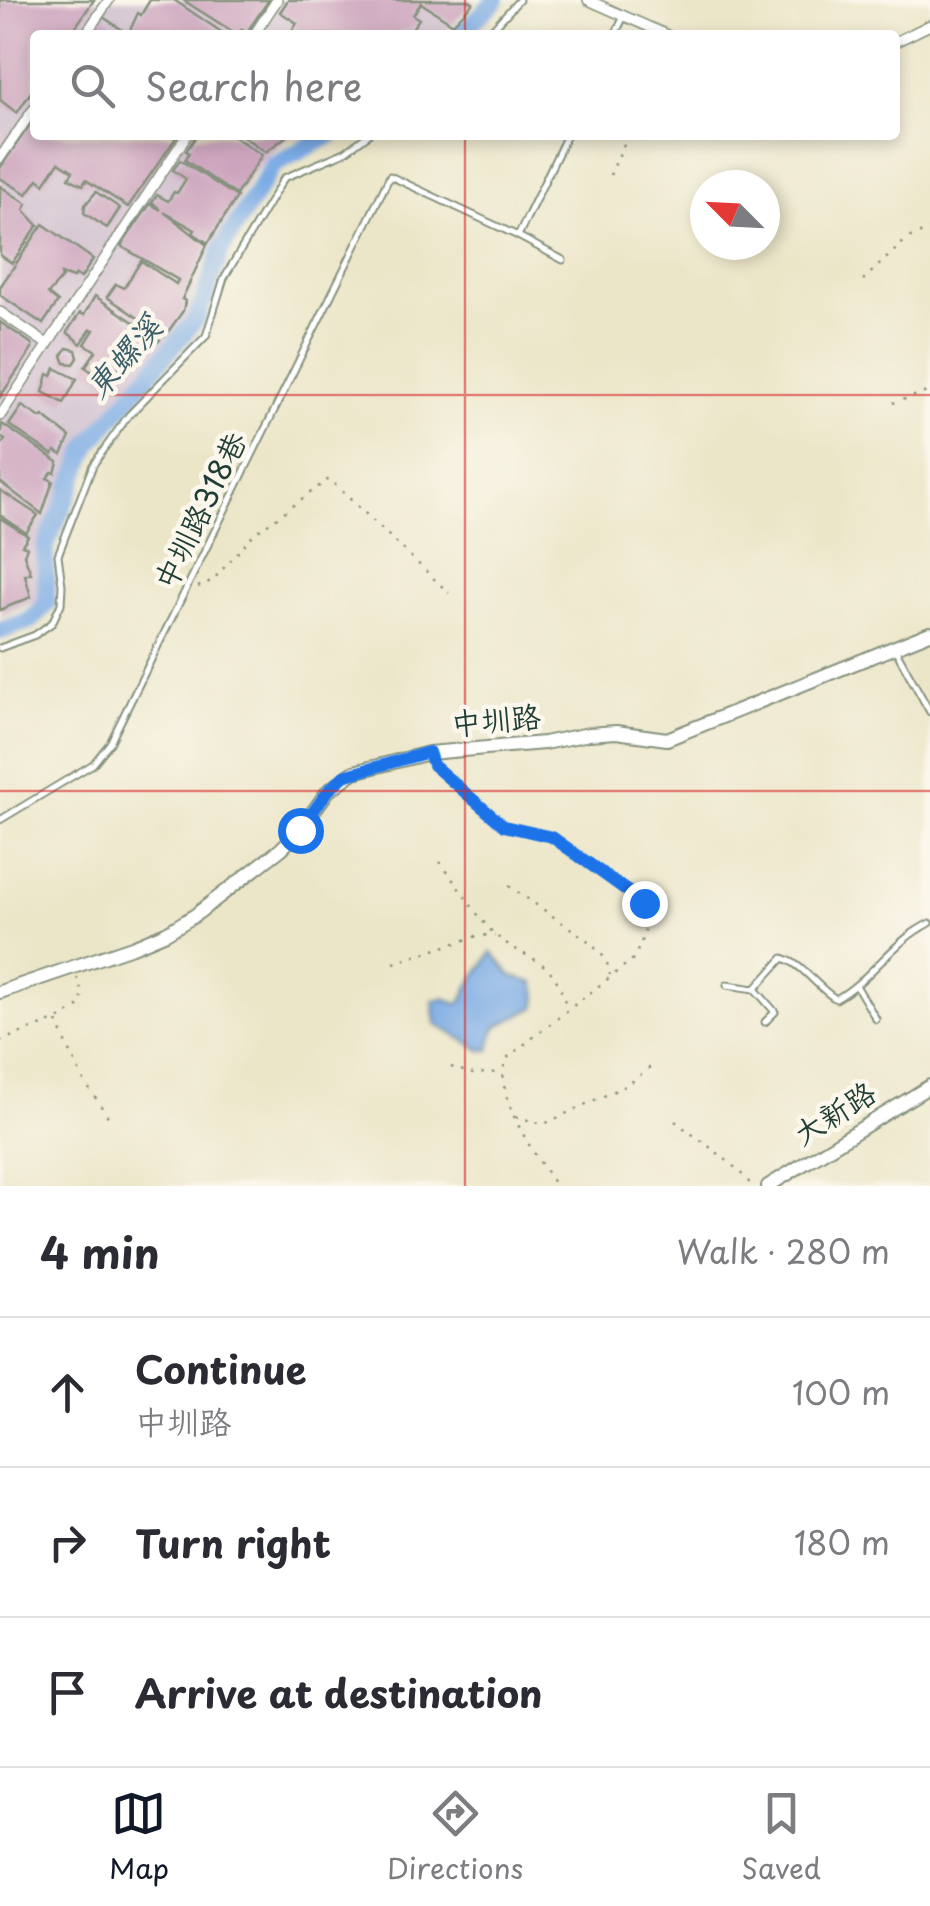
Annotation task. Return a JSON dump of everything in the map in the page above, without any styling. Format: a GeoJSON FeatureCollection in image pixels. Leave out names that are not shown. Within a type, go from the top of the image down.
{"type":"FeatureCollection","features":[{"type":"Feature","properties":{"kind":"street"},"geometry":{"type":"LineString","coordinates":[[88,30],[108,0]]}},
{"type":"Feature","properties":{"kind":"street"},"geometry":{"type":"LineString","coordinates":[[257,30],[277,0]]}},
{"type":"Feature","properties":{"kind":"street"},"geometry":{"type":"LineString","coordinates":[[588,0],[656,30]]}},
{"type":"Feature","properties":{"kind":"street"},"geometry":{"type":"LineString","coordinates":[[900,40],[930,25]]}},
{"type":"Feature","properties":{"kind":"street"},"geometry":{"type":"LineString","coordinates":[[0,158],[30,114]]}},
{"type":"Feature","properties":{"kind":"street"},"geometry":{"type":"LineString","coordinates":[[0,416],[184,140]]}},
{"type":"Feature","properties":{"kind":"street"},"geometry":{"type":"LineString","coordinates":[[0,312],[47,344]]}},
{"type":"Feature","properties":{"kind":"street","name":"中圳路"},"geometry":{"type":"LineString","coordinates":[[0,992],[166,933],[194,916],[281,849],[344,776],[429,752],[544,743],[616,732],[667,739],[930,632]]}},
{"type":"Feature","properties":{"kind":"street","name":"大新路"},"geometry":{"type":"LineString","coordinates":[[768,1186],[930,1086]]}},
{"type":"Feature","properties":{"kind":"lane"},"geometry":{"type":"LineString","coordinates":[[491,30],[518,0]]}},
{"type":"Feature","properties":{"kind":"lane"},"geometry":{"type":"LineString","coordinates":[[617,30],[624,16]]}},
{"type":"Feature","properties":{"kind":"lane"},"geometry":{"type":"LineString","coordinates":[[0,648],[52,624],[61,604],[58,555],[94,466],[128,416],[206,336],[224,278],[284,178],[345,152],[361,140]]}},
{"type":"Feature","properties":{"kind":"lane"},"geometry":{"type":"LineString","coordinates":[[564,260],[518,236],[565,140]]}},
{"type":"Feature","properties":{"kind":"lane","name":"中圳路318巷"},"geometry":{"type":"LineString","coordinates":[[0,820],[93,764],[110,743],[390,176],[518,236]]}},
{"type":"Feature","properties":{"kind":"lane"},"geometry":{"type":"LineString","coordinates":[[894,647],[930,712]]}},
{"type":"Feature","properties":{"kind":"lane"},"geometry":{"type":"LineString","coordinates":[[756,989],[783,958],[796,962],[819,988],[836,998],[856,987],[913,931],[930,922]]}},
{"type":"Feature","properties":{"kind":"lane"},"geometry":{"type":"LineString","coordinates":[[727,985],[756,989],[775,1012],[765,1022]]}},
{"type":"Feature","properties":{"kind":"lane"},"geometry":{"type":"LineString","coordinates":[[856,987],[876,1019]]}},
{"type":"Feature","properties":{"kind":"path"},"geometry":{"type":"LineString","coordinates":[[610,175],[626,140]]}},
{"type":"Feature","properties":{"kind":"path"},"geometry":{"type":"LineString","coordinates":[[863,280],[908,238],[930,228]]}},
{"type":"Feature","properties":{"kind":"path"},"geometry":{"type":"LineString","coordinates":[[893,403],[930,391]]}},
{"type":"Feature","properties":{"kind":"path"},"geometry":{"type":"LineString","coordinates":[[188,586],[205,586],[254,534],[329,479],[450,593]]}},
{"type":"Feature","properties":{"kind":"path"},"geometry":{"type":"LineString","coordinates":[[429,752],[433,765],[504,826],[552,837],[644,903],[648,924],[632,959],[508,1058],[503,1072],[515,1117],[556,1186]]}},
{"type":"Feature","properties":{"kind":"path"},"geometry":{"type":"LineString","coordinates":[[440,862],[497,937]]}},
{"type":"Feature","properties":{"kind":"path"},"geometry":{"type":"LineString","coordinates":[[509,886],[586,939],[606,959],[610,977]]}},
{"type":"Feature","properties":{"kind":"path"},"geometry":{"type":"LineString","coordinates":[[394,963],[480,935],[497,937],[527,952],[552,972],[560,984],[567,1010]]}},
{"type":"Feature","properties":{"kind":"path"},"geometry":{"type":"LineString","coordinates":[[0,1040],[70,1014],[82,1000],[82,986],[70,968]]}},
{"type":"Feature","properties":{"kind":"path"},"geometry":{"type":"LineString","coordinates":[[56,1020],[82,1078],[111,1121]]}},
{"type":"Feature","properties":{"kind":"path"},"geometry":{"type":"LineString","coordinates":[[515,1117],[544,1124],[629,1084],[654,1064]]}},
{"type":"Feature","properties":{"kind":"path"},"geometry":{"type":"LineString","coordinates":[[451,1067],[473,1074],[503,1072]]}},
{"type":"Feature","properties":{"kind":"path"},"geometry":{"type":"LineString","coordinates":[[675,1121],[734,1163],[752,1186]]}},
{"type":"Feature","properties":{"kind":"shaded area"},"geometry":{"type":"Polygon","coordinates":[[[0,0],[476,0],[447,30],[30,30],[30,140],[284,140],[250,176],[199,271],[185,326],[106,410],[60,494],[37,564],[40,600],[0,617],[0,0]]]}},
{"type":"Feature","properties":{"kind":"water"},"geometry":{"type":"Polygon","coordinates":[[[492,952],[512,976],[534,983],[536,1007],[496,1027],[489,1050],[481,1050],[436,1024],[433,1001],[444,998],[462,1002],[492,952]]]}},
{"type":"Feature","properties":{"kind":"building"},"geometry":{"type":"Polygon","coordinates":[[[0,0],[94,0],[73,30],[30,30],[30,94],[17,113],[0,100],[0,0]]]}},
{"type":"Feature","properties":{"kind":"building"},"geometry":{"type":"Polygon","coordinates":[[[150,0],[174,0],[219,30],[130,30],[138,13],[141,15],[150,0]]]}},
{"type":"Feature","properties":{"kind":"building"},"geometry":{"type":"Polygon","coordinates":[[[183,0],[269,0],[248,30],[230,30],[183,0]]]}},
{"type":"Feature","properties":{"kind":"building"},"geometry":{"type":"Polygon","coordinates":[[[288,0],[473,3],[453,24],[421,3],[413,15],[419,19],[411,30],[292,30],[297,23],[280,12],[288,0]]]}},
{"type":"Feature","properties":{"kind":"building"},"geometry":{"type":"Polygon","coordinates":[[[103,17],[122,30],[94,30],[103,17]]]}},
{"type":"Feature","properties":{"kind":"building"},"geometry":{"type":"Polygon","coordinates":[[[30,124],[30,140],[175,140],[128,207],[86,180],[83,185],[69,178],[73,171],[59,162],[44,184],[38,179],[27,194],[0,178],[0,168],[30,124]]]}},
{"type":"Feature","properties":{"kind":"building"},"geometry":{"type":"Polygon","coordinates":[[[194,140],[240,140],[262,155],[236,195],[185,160],[189,153],[186,151],[194,140]]]}},
{"type":"Feature","properties":{"kind":"building"},"geometry":{"type":"Polygon","coordinates":[[[248,140],[282,140],[266,152],[248,140]]]}},
{"type":"Feature","properties":{"kind":"building"},"geometry":{"type":"Polygon","coordinates":[[[180,160],[237,197],[208,243],[193,233],[195,230],[164,212],[207,245],[182,299],[183,311],[165,336],[107,297],[116,284],[124,288],[141,261],[176,284],[178,280],[121,246],[150,204],[161,210],[152,202],[157,195],[168,201],[177,193],[186,179],[173,170],[180,160]]]}},
{"type":"Feature","properties":{"kind":"building"},"geometry":{"type":"Polygon","coordinates":[[[0,186],[27,204],[24,210],[38,225],[12,263],[0,255],[0,186]]]}},
{"type":"Feature","properties":{"kind":"building"},"geometry":{"type":"Polygon","coordinates":[[[96,192],[120,208],[107,228],[84,213],[85,205],[96,192]]]}},
{"type":"Feature","properties":{"kind":"building"},"geometry":{"type":"Polygon","coordinates":[[[43,224],[93,259],[81,278],[61,274],[62,278],[48,294],[58,302],[43,324],[0,295],[0,287],[43,224]]]}},
{"type":"Feature","properties":{"kind":"building"},"geometry":{"type":"Polygon","coordinates":[[[95,296],[160,340],[139,359],[120,365],[108,383],[85,367],[96,351],[85,344],[94,330],[81,344],[67,332],[95,296]]]}},
{"type":"Feature","properties":{"kind":"building"},"geometry":{"type":"Polygon","coordinates":[[[0,322],[32,344],[32,349],[0,397],[0,322]]]}},
{"type":"Feature","properties":{"kind":"building"},"geometry":{"type":"Polygon","coordinates":[[[67,348],[76,350],[78,358],[74,364],[65,363],[62,356],[67,348]]]}},
{"type":"Feature","properties":{"kind":"building"},"geometry":{"type":"Polygon","coordinates":[[[55,368],[77,379],[64,403],[43,392],[48,374],[52,376],[55,368]]]}},
{"type":"Feature","properties":{"kind":"building"},"geometry":{"type":"Polygon","coordinates":[[[22,406],[70,437],[62,455],[55,451],[53,455],[9,425],[22,406]]]}},
{"type":"Feature","properties":{"kind":"building"},"geometry":{"type":"Polygon","coordinates":[[[2,424],[58,462],[55,473],[47,478],[53,481],[42,514],[0,482],[0,447],[5,440],[0,437],[2,424]]]}},
{"type":"Feature","properties":{"kind":"building"},"geometry":{"type":"Polygon","coordinates":[[[0,490],[38,515],[26,533],[0,515],[0,490]]]}},
{"type":"Feature","properties":{"kind":"building"},"geometry":{"type":"Polygon","coordinates":[[[0,518],[28,536],[22,545],[27,547],[24,555],[31,573],[25,575],[31,597],[0,610],[0,518]]]}},
{"type":"Feature","properties":{"kind":"waterway","name":"東螺溪"},"geometry":{"type":"LineString","coordinates":[[464,30],[496,0]]}},
{"type":"Feature","properties":{"kind":"waterway","name":"東螺溪"},"geometry":{"type":"LineString","coordinates":[[0,631],[31,620],[47,603],[45,548],[89,445],[197,318],[222,248],[274,164],[321,140]]}},
{"type":"Feature","properties":{"kind":"route"},"geometry":{"type":"LineString","coordinates":[[300,830],[344,776],[429,752],[433,765],[504,826],[552,837],[644,903]]}}]}
